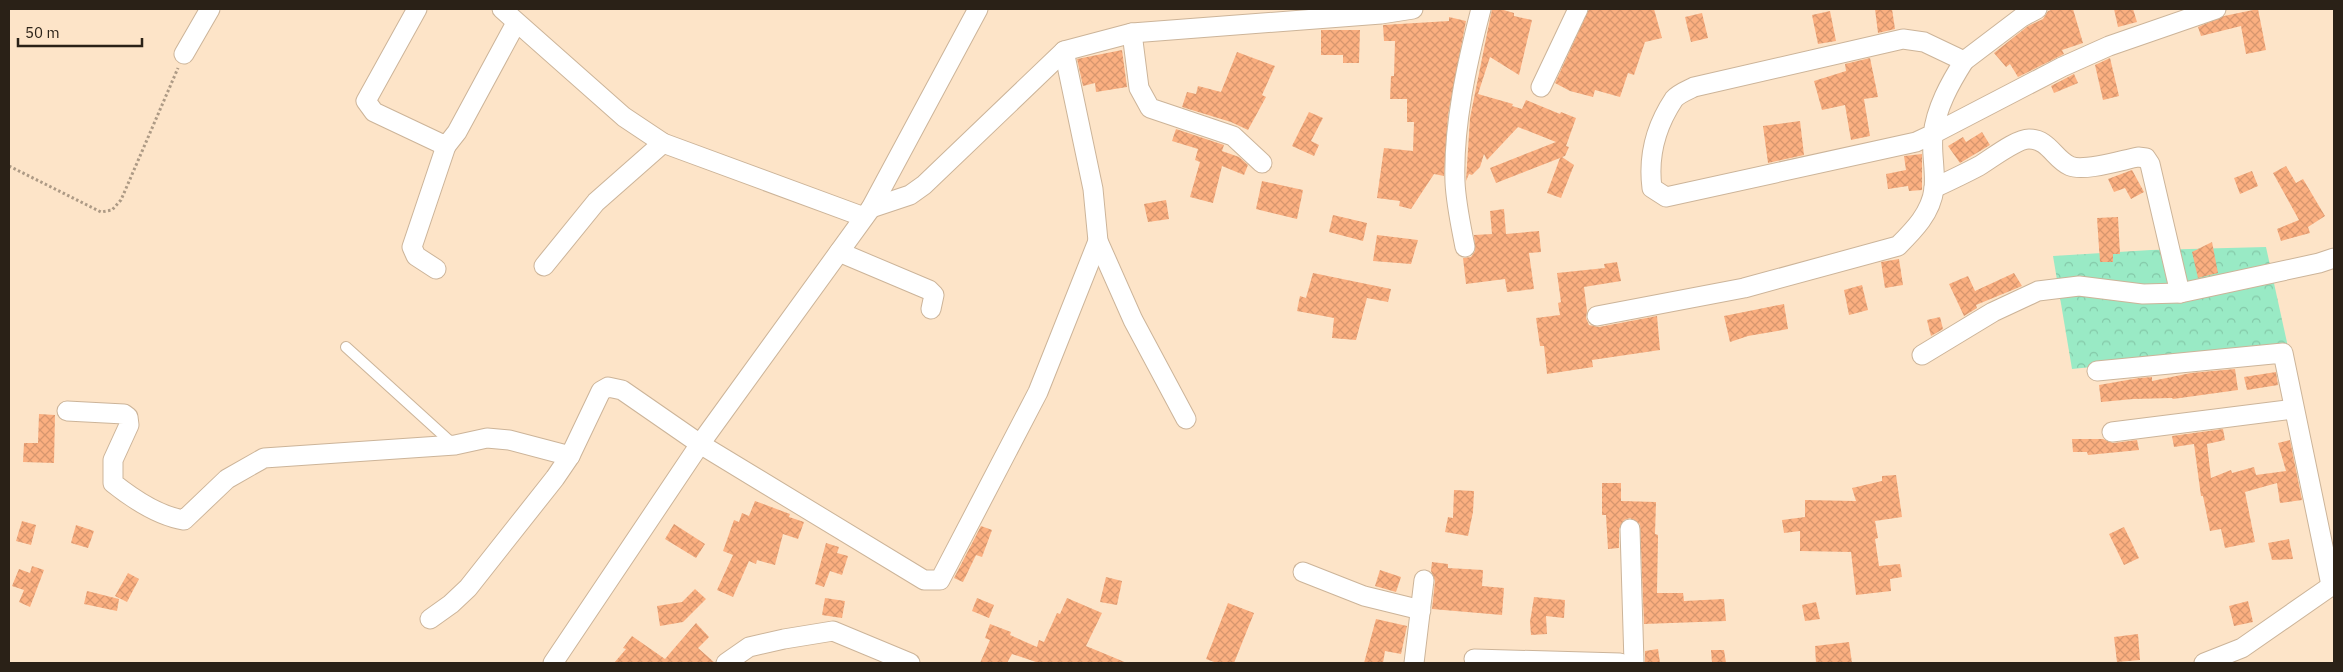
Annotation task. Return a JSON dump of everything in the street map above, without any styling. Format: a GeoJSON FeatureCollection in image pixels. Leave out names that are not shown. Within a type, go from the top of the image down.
{"type":"FeatureCollection","features":[{"type":"Feature","properties":{"kind":"street"},"geometry":{"type":"LineString","coordinates":[[184,54],[210,9]]}},
{"type":"Feature","properties":{"kind":"street"},"geometry":{"type":"LineString","coordinates":[[417,9],[366,101],[374,112],[446,146]]}},
{"type":"Feature","properties":{"kind":"street"},"geometry":{"type":"LineString","coordinates":[[502,9],[624,117],[663,143],[867,213],[910,196],[924,185],[1064,51],[1132,33],[1413,9]]}},
{"type":"Feature","properties":{"kind":"street"},"geometry":{"type":"LineString","coordinates":[[553,663],[700,444],[867,213],[978,9]]}},
{"type":"Feature","properties":{"kind":"street"},"geometry":{"type":"LineString","coordinates":[[1465,247],[1457,202],[1456,169],[1464,85],[1481,9]]}},
{"type":"Feature","properties":{"kind":"street"},"geometry":{"type":"LineString","coordinates":[[1541,87],[1578,9]]}},
{"type":"Feature","properties":{"kind":"street"},"geometry":{"type":"LineString","coordinates":[[1597,316],[1744,288],[1898,246],[1916,228],[1928,210],[1934,188],[1933,134],[1948,86],[1964,61],[2022,17],[2037,9]]}},
{"type":"Feature","properties":{"kind":"street"},"geometry":{"type":"LineString","coordinates":[[1964,61],[1924,42],[1903,39],[1694,86],[1675,98],[1653,146],[1650,168],[1652,188],[1666,198],[1684,195],[1916,142],[2062,67],[2109,46],[2216,9]]}},
{"type":"Feature","properties":{"kind":"street"},"geometry":{"type":"LineString","coordinates":[[436,269],[416,256],[412,247],[446,146],[457,132],[516,23]]}},
{"type":"Feature","properties":{"kind":"street"},"geometry":{"type":"LineString","coordinates":[[1132,33],[1139,88],[1145,103],[1150,108],[1233,136],[1262,163]]}},
{"type":"Feature","properties":{"kind":"street"},"geometry":{"type":"LineString","coordinates":[[1064,51],[1093,189],[1098,241],[1133,320],[1186,419]]}},
{"type":"Feature","properties":{"kind":"street"},"geometry":{"type":"LineString","coordinates":[[1934,188],[1977,167],[2021,140],[2031,139],[2041,142],[2051,148],[2064,163],[2078,168],[2138,157],[2146,158],[2150,164],[2180,293]]}},
{"type":"Feature","properties":{"kind":"street"},"geometry":{"type":"LineString","coordinates":[[544,266],[596,202],[663,143]]}},
{"type":"Feature","properties":{"kind":"street"},"geometry":{"type":"LineString","coordinates":[[430,619],[451,604],[468,588],[555,478],[570,456],[593,404],[601,391],[608,387],[622,390],[700,444],[924,580],[940,580],[1038,392],[1098,241]]}},
{"type":"Feature","properties":{"kind":"street"},"geometry":{"type":"LineString","coordinates":[[839,252],[929,290],[934,295],[931,309]]}},
{"type":"Feature","properties":{"kind":"street"},"geometry":{"type":"LineString","coordinates":[[1922,355],[1994,312],[2038,291],[2079,286],[2144,294],[2180,293],[2319,263],[2334,258]]}},
{"type":"Feature","properties":{"kind":"street"},"geometry":{"type":"LineString","coordinates":[[2098,371],[2281,352],[2284,354],[2332,584],[2242,648],[2204,663]]}},
{"type":"Feature","properties":{"kind":"street"},"geometry":{"type":"LineString","coordinates":[[2112,432],[2294,409]]}},
{"type":"Feature","properties":{"kind":"street"},"geometry":{"type":"LineString","coordinates":[[67,411],[124,414],[128,417],[129,425],[113,460],[113,483],[129,496],[146,505],[172,518],[184,520],[227,479],[264,458],[455,445],[487,438],[508,440],[570,456]]}},
{"type":"Feature","properties":{"kind":"street"},"geometry":{"type":"LineString","coordinates":[[1630,529],[1634,663]]}},
{"type":"Feature","properties":{"kind":"street"},"geometry":{"type":"LineString","coordinates":[[1303,572],[1364,596],[1421,610]]}},
{"type":"Feature","properties":{"kind":"street"},"geometry":{"type":"LineString","coordinates":[[1414,663],[1424,580]]}},
{"type":"Feature","properties":{"kind":"street"},"geometry":{"type":"LineString","coordinates":[[726,663],[750,647],[833,631],[910,663]]}},
{"type":"Feature","properties":{"kind":"street"},"geometry":{"type":"LineString","coordinates":[[1474,659],[1620,663]]}},
{"type":"Feature","properties":{"kind":"lane"},"geometry":{"type":"LineString","coordinates":[[346,347],[455,445]]}},
{"type":"Feature","properties":{"kind":"path"},"geometry":{"type":"LineString","coordinates":[[9,166],[101,212],[112,210],[121,200],[184,54]]}},
{"type":"Feature","properties":{"kind":"green space"},"geometry":{"type":"Polygon","coordinates":[[[2266,247],[2288,347],[2072,369],[2053,256],[2151,250],[2266,247]]]}},
{"type":"Feature","properties":{"kind":"building"},"geometry":{"type":"Polygon","coordinates":[[[1492,9],[1500,9],[1514,13],[1514,16],[1532,20],[1519,75],[1490,57],[1478,94],[1513,104],[1512,106],[1522,109],[1526,100],[1560,114],[1561,112],[1576,118],[1566,146],[1569,147],[1565,156],[1562,157],[1574,165],[1561,198],[1547,193],[1560,158],[1496,183],[1490,168],[1556,142],[1518,127],[1487,160],[1484,154],[1480,167],[1472,175],[1469,174],[1466,181],[1470,118],[1492,9]]]}},
{"type":"Feature","properties":{"kind":"building"},"geometry":{"type":"Polygon","coordinates":[[[1589,9],[1654,9],[1662,38],[1645,42],[1634,75],[1628,73],[1620,97],[1595,90],[1593,97],[1570,91],[1555,83],[1589,9]]]}},
{"type":"Feature","properties":{"kind":"building"},"geometry":{"type":"Polygon","coordinates":[[[1875,9],[1892,9],[1895,29],[1878,33],[1875,9]]]}},
{"type":"Feature","properties":{"kind":"building"},"geometry":{"type":"Polygon","coordinates":[[[2054,9],[2073,9],[2083,43],[2062,50],[2064,54],[2018,77],[2010,64],[2006,67],[1994,53],[2028,26],[2043,19],[2048,11],[2054,9]]]}},
{"type":"Feature","properties":{"kind":"building"},"geometry":{"type":"Polygon","coordinates":[[[2114,9],[2133,9],[2137,22],[2118,27],[2114,9]]]}},
{"type":"Feature","properties":{"kind":"building"},"geometry":{"type":"Polygon","coordinates":[[[2258,9],[2266,50],[2246,54],[2241,26],[2201,36],[2198,27],[2224,16],[2258,9]]]}},
{"type":"Feature","properties":{"kind":"building"},"geometry":{"type":"Polygon","coordinates":[[[1830,11],[1836,41],[1818,44],[1812,15],[1830,11]]]}},
{"type":"Feature","properties":{"kind":"building"},"geometry":{"type":"Polygon","coordinates":[[[1702,13],[1708,38],[1691,42],[1685,17],[1702,13]]]}},
{"type":"Feature","properties":{"kind":"building"},"geometry":{"type":"Polygon","coordinates":[[[1449,17],[1466,21],[1448,115],[1444,176],[1434,174],[1411,209],[1399,206],[1400,201],[1377,198],[1384,148],[1413,151],[1414,122],[1407,122],[1407,99],[1390,99],[1391,76],[1394,76],[1395,41],[1384,41],[1383,25],[1449,21],[1449,17]]]}},
{"type":"Feature","properties":{"kind":"building"},"geometry":{"type":"Polygon","coordinates":[[[1321,30],[1360,30],[1359,63],[1343,63],[1343,55],[1321,55],[1321,30]]]}},
{"type":"Feature","properties":{"kind":"building"},"geometry":{"type":"Polygon","coordinates":[[[1122,50],[1127,87],[1096,92],[1095,83],[1083,86],[1077,59],[1122,50]]]}},
{"type":"Feature","properties":{"kind":"building"},"geometry":{"type":"Polygon","coordinates":[[[1237,52],[1275,66],[1262,95],[1266,97],[1248,130],[1231,122],[1182,107],[1187,92],[1196,94],[1198,86],[1221,92],[1237,52]]]}},
{"type":"Feature","properties":{"kind":"building"},"geometry":{"type":"Polygon","coordinates":[[[1870,58],[1878,97],[1864,99],[1870,136],[1851,140],[1845,105],[1822,110],[1814,81],[1846,71],[1845,64],[1870,58]]]}},
{"type":"Feature","properties":{"kind":"building"},"geometry":{"type":"Polygon","coordinates":[[[2110,58],[2119,96],[2103,100],[2095,65],[2110,58]]]}},
{"type":"Feature","properties":{"kind":"building"},"geometry":{"type":"Polygon","coordinates":[[[2074,74],[2078,83],[2054,93],[2051,86],[2074,74]]]}},
{"type":"Feature","properties":{"kind":"building"},"geometry":{"type":"Polygon","coordinates":[[[1309,112],[1323,118],[1311,141],[1319,145],[1314,156],[1292,146],[1309,112]]]}},
{"type":"Feature","properties":{"kind":"building"},"geometry":{"type":"Polygon","coordinates":[[[1800,121],[1804,155],[1768,163],[1763,126],[1800,121]]]}},
{"type":"Feature","properties":{"kind":"building"},"geometry":{"type":"Polygon","coordinates":[[[1176,129],[1224,145],[1222,151],[1239,157],[1248,165],[1244,175],[1222,166],[1213,203],[1190,197],[1200,162],[1195,160],[1198,149],[1172,141],[1176,129]]]}},
{"type":"Feature","properties":{"kind":"building"},"geometry":{"type":"Polygon","coordinates":[[[1982,132],[1990,145],[1960,163],[1948,146],[1963,137],[1966,142],[1982,132]]]}},
{"type":"Feature","properties":{"kind":"building"},"geometry":{"type":"Polygon","coordinates":[[[1922,154],[1922,190],[1909,191],[1908,186],[1888,189],[1886,174],[1906,170],[1904,156],[1922,154]]]}},
{"type":"Feature","properties":{"kind":"building"},"geometry":{"type":"Polygon","coordinates":[[[2286,166],[2296,183],[2303,179],[2325,216],[2308,227],[2310,233],[2281,241],[2277,229],[2299,220],[2273,173],[2286,166]]]}},
{"type":"Feature","properties":{"kind":"building"},"geometry":{"type":"Polygon","coordinates":[[[2132,170],[2144,192],[2131,199],[2125,188],[2114,192],[2108,179],[2132,170]]]}},
{"type":"Feature","properties":{"kind":"building"},"geometry":{"type":"Polygon","coordinates":[[[2252,171],[2258,186],[2240,194],[2234,178],[2252,171]]]}},
{"type":"Feature","properties":{"kind":"building"},"geometry":{"type":"Polygon","coordinates":[[[1262,181],[1303,190],[1297,219],[1256,209],[1262,181]]]}},
{"type":"Feature","properties":{"kind":"building"},"geometry":{"type":"Polygon","coordinates":[[[1166,200],[1169,219],[1148,222],[1144,204],[1166,200]]]}},
{"type":"Feature","properties":{"kind":"building"},"geometry":{"type":"Polygon","coordinates":[[[1504,209],[1506,234],[1539,231],[1541,252],[1529,253],[1534,289],[1507,292],[1505,279],[1466,284],[1463,258],[1471,257],[1475,251],[1474,235],[1492,234],[1490,211],[1504,209]]]}},
{"type":"Feature","properties":{"kind":"building"},"geometry":{"type":"Polygon","coordinates":[[[1333,215],[1367,223],[1363,241],[1329,232],[1333,215]]]}},
{"type":"Feature","properties":{"kind":"building"},"geometry":{"type":"Polygon","coordinates":[[[2118,217],[2120,254],[2113,254],[2113,262],[2100,262],[2097,218],[2118,217]]]}},
{"type":"Feature","properties":{"kind":"building"},"geometry":{"type":"Polygon","coordinates":[[[1377,235],[1418,240],[1411,264],[1373,261],[1377,235]]]}},
{"type":"Feature","properties":{"kind":"building"},"geometry":{"type":"Polygon","coordinates":[[[2212,242],[2218,273],[2198,278],[2192,252],[2212,242]]]}},
{"type":"Feature","properties":{"kind":"building"},"geometry":{"type":"Polygon","coordinates":[[[1899,259],[1903,285],[1885,288],[1881,262],[1899,259]]]}},
{"type":"Feature","properties":{"kind":"building"},"geometry":{"type":"Polygon","coordinates":[[[1617,262],[1621,281],[1584,287],[1586,318],[1589,325],[1599,327],[1657,316],[1660,350],[1592,360],[1593,367],[1547,374],[1544,346],[1540,346],[1536,318],[1560,315],[1558,303],[1561,302],[1557,273],[1605,268],[1604,264],[1617,262]]]}},
{"type":"Feature","properties":{"kind":"building"},"geometry":{"type":"Polygon","coordinates":[[[1313,273],[1391,289],[1388,302],[1367,298],[1356,340],[1332,338],[1334,318],[1297,311],[1300,296],[1306,298],[1313,273]]]}},
{"type":"Feature","properties":{"kind":"building"},"geometry":{"type":"Polygon","coordinates":[[[2014,273],[2022,286],[1976,305],[1977,308],[1964,316],[1949,284],[1968,276],[1975,291],[2014,273]]]}},
{"type":"Feature","properties":{"kind":"building"},"geometry":{"type":"Polygon","coordinates":[[[1862,285],[1868,310],[1849,315],[1844,290],[1862,285]]]}},
{"type":"Feature","properties":{"kind":"building"},"geometry":{"type":"Polygon","coordinates":[[[1784,304],[1788,329],[1748,336],[1730,342],[1724,316],[1784,304]]]}},
{"type":"Feature","properties":{"kind":"building"},"geometry":{"type":"Polygon","coordinates":[[[1940,317],[1943,329],[1931,336],[1927,320],[1940,317]]]}},
{"type":"Feature","properties":{"kind":"building"},"geometry":{"type":"Polygon","coordinates":[[[2235,369],[2238,390],[2173,399],[2133,399],[2101,402],[2099,385],[2139,378],[2152,377],[2152,381],[2191,373],[2235,369]]]}},
{"type":"Feature","properties":{"kind":"building"},"geometry":{"type":"Polygon","coordinates":[[[2276,372],[2278,385],[2247,390],[2244,377],[2276,372]]]}},
{"type":"Feature","properties":{"kind":"building"},"geometry":{"type":"Polygon","coordinates":[[[39,414],[55,415],[54,463],[23,462],[24,443],[38,443],[39,414]]]}},
{"type":"Feature","properties":{"kind":"building"},"geometry":{"type":"Polygon","coordinates":[[[2223,429],[2225,440],[2207,444],[2211,478],[2231,470],[2232,473],[2254,467],[2256,475],[2286,471],[2278,443],[2290,440],[2302,500],[2280,503],[2277,483],[2245,492],[2255,542],[2225,548],[2221,529],[2210,531],[2203,496],[2201,496],[2194,444],[2174,447],[2172,436],[2223,429]]]}},
{"type":"Feature","properties":{"kind":"building"},"geometry":{"type":"Polygon","coordinates":[[[2072,439],[2103,439],[2113,443],[2137,440],[2139,450],[2088,455],[2087,452],[2073,452],[2072,439]]]}},
{"type":"Feature","properties":{"kind":"building"},"geometry":{"type":"Polygon","coordinates":[[[1896,475],[1902,517],[1875,521],[1878,538],[1875,539],[1879,566],[1900,564],[1902,577],[1890,579],[1891,591],[1856,595],[1851,552],[1800,551],[1800,531],[1784,533],[1782,520],[1805,517],[1805,500],[1856,501],[1852,488],[1882,481],[1882,476],[1896,475]]]}},
{"type":"Feature","properties":{"kind":"building"},"geometry":{"type":"Polygon","coordinates":[[[1602,483],[1621,483],[1621,501],[1656,502],[1655,534],[1658,535],[1657,593],[1683,593],[1684,601],[1724,599],[1726,621],[1644,624],[1640,524],[1630,518],[1624,520],[1619,529],[1619,548],[1608,549],[1606,515],[1602,515],[1602,483]]]}},
{"type":"Feature","properties":{"kind":"building"},"geometry":{"type":"Polygon","coordinates":[[[1454,490],[1474,491],[1473,512],[1468,536],[1445,532],[1448,517],[1453,518],[1454,490]]]}},
{"type":"Feature","properties":{"kind":"building"},"geometry":{"type":"Polygon","coordinates":[[[755,501],[790,514],[789,517],[804,522],[798,539],[783,534],[775,565],[757,560],[756,564],[749,561],[733,597],[717,590],[733,555],[723,551],[734,520],[739,522],[742,513],[749,516],[755,501]]]}},
{"type":"Feature","properties":{"kind":"building"},"geometry":{"type":"Polygon","coordinates":[[[22,521],[36,525],[31,545],[16,541],[22,521]]]}},
{"type":"Feature","properties":{"kind":"building"},"geometry":{"type":"Polygon","coordinates":[[[674,524],[705,544],[696,558],[665,539],[674,524]]]}},
{"type":"Feature","properties":{"kind":"building"},"geometry":{"type":"Polygon","coordinates":[[[76,525],[94,531],[88,548],[71,543],[76,525]]]}},
{"type":"Feature","properties":{"kind":"building"},"geometry":{"type":"Polygon","coordinates":[[[981,526],[992,530],[982,557],[976,555],[963,582],[954,578],[981,526]]]}},
{"type":"Feature","properties":{"kind":"building"},"geometry":{"type":"Polygon","coordinates":[[[2124,527],[2139,558],[2124,565],[2109,534],[2124,527]]]}},
{"type":"Feature","properties":{"kind":"building"},"geometry":{"type":"Polygon","coordinates":[[[2289,539],[2293,559],[2272,560],[2268,543],[2289,539]]]}},
{"type":"Feature","properties":{"kind":"building"},"geometry":{"type":"Polygon","coordinates":[[[826,543],[839,547],[837,553],[848,556],[842,575],[830,571],[824,587],[815,584],[826,543]]]}},
{"type":"Feature","properties":{"kind":"building"},"geometry":{"type":"Polygon","coordinates":[[[1432,562],[1448,564],[1448,568],[1483,570],[1482,586],[1504,588],[1502,615],[1432,609],[1435,581],[1431,571],[1432,562]]]}},
{"type":"Feature","properties":{"kind":"building"},"geometry":{"type":"Polygon","coordinates":[[[32,566],[44,570],[30,607],[19,602],[24,590],[12,586],[19,569],[30,573],[32,566]]]}},
{"type":"Feature","properties":{"kind":"building"},"geometry":{"type":"Polygon","coordinates":[[[1380,570],[1401,577],[1396,592],[1375,586],[1380,570]]]}},
{"type":"Feature","properties":{"kind":"building"},"geometry":{"type":"Polygon","coordinates":[[[128,573],[139,579],[127,602],[115,596],[128,573]]]}},
{"type":"Feature","properties":{"kind":"building"},"geometry":{"type":"Polygon","coordinates":[[[1106,577],[1122,581],[1117,605],[1100,602],[1106,577]]]}},
{"type":"Feature","properties":{"kind":"building"},"geometry":{"type":"Polygon","coordinates":[[[695,589],[706,599],[683,622],[660,626],[657,606],[682,602],[695,589]]]}},
{"type":"Feature","properties":{"kind":"building"},"geometry":{"type":"Polygon","coordinates":[[[87,591],[119,599],[117,611],[84,604],[87,591]]]}},
{"type":"Feature","properties":{"kind":"building"},"geometry":{"type":"Polygon","coordinates":[[[1534,597],[1565,600],[1564,618],[1546,616],[1547,634],[1531,635],[1530,622],[1534,597]]]}},
{"type":"Feature","properties":{"kind":"building"},"geometry":{"type":"Polygon","coordinates":[[[825,598],[845,601],[842,618],[822,615],[825,598]]]}},
{"type":"Feature","properties":{"kind":"building"},"geometry":{"type":"Polygon","coordinates":[[[977,598],[994,605],[989,618],[972,611],[977,598]]]}},
{"type":"Feature","properties":{"kind":"building"},"geometry":{"type":"Polygon","coordinates":[[[1067,598],[1102,613],[1086,646],[1127,663],[1039,663],[1012,654],[1007,663],[980,663],[990,640],[985,638],[990,624],[1011,632],[1010,635],[1037,647],[1039,640],[1044,642],[1057,613],[1060,614],[1067,598]]]}},
{"type":"Feature","properties":{"kind":"building"},"geometry":{"type":"Polygon","coordinates":[[[2248,601],[2253,622],[2234,626],[2229,606],[2248,601]]]}},
{"type":"Feature","properties":{"kind":"building"},"geometry":{"type":"Polygon","coordinates":[[[1816,602],[1820,619],[1805,621],[1802,605],[1816,602]]]}},
{"type":"Feature","properties":{"kind":"building"},"geometry":{"type":"Polygon","coordinates":[[[1228,603],[1254,613],[1234,663],[1217,663],[1206,659],[1228,603]]]}},
{"type":"Feature","properties":{"kind":"building"},"geometry":{"type":"Polygon","coordinates":[[[1376,619],[1407,626],[1401,654],[1385,651],[1383,663],[1364,663],[1376,619]]]}},
{"type":"Feature","properties":{"kind":"building"},"geometry":{"type":"Polygon","coordinates":[[[696,623],[709,637],[698,648],[715,663],[614,663],[626,649],[623,648],[632,636],[665,659],[696,623]]]}},
{"type":"Feature","properties":{"kind":"building"},"geometry":{"type":"Polygon","coordinates":[[[2138,634],[2140,660],[2117,662],[2114,637],[2138,634]]]}},
{"type":"Feature","properties":{"kind":"building"},"geometry":{"type":"Polygon","coordinates":[[[1849,642],[1852,663],[1816,663],[1815,646],[1849,642]]]}},
{"type":"Feature","properties":{"kind":"building"},"geometry":{"type":"Polygon","coordinates":[[[1658,649],[1660,663],[1645,663],[1645,651],[1658,649]]]}},
{"type":"Feature","properties":{"kind":"building"},"geometry":{"type":"Polygon","coordinates":[[[1711,650],[1724,650],[1726,663],[1712,663],[1711,650]]]}}]}
